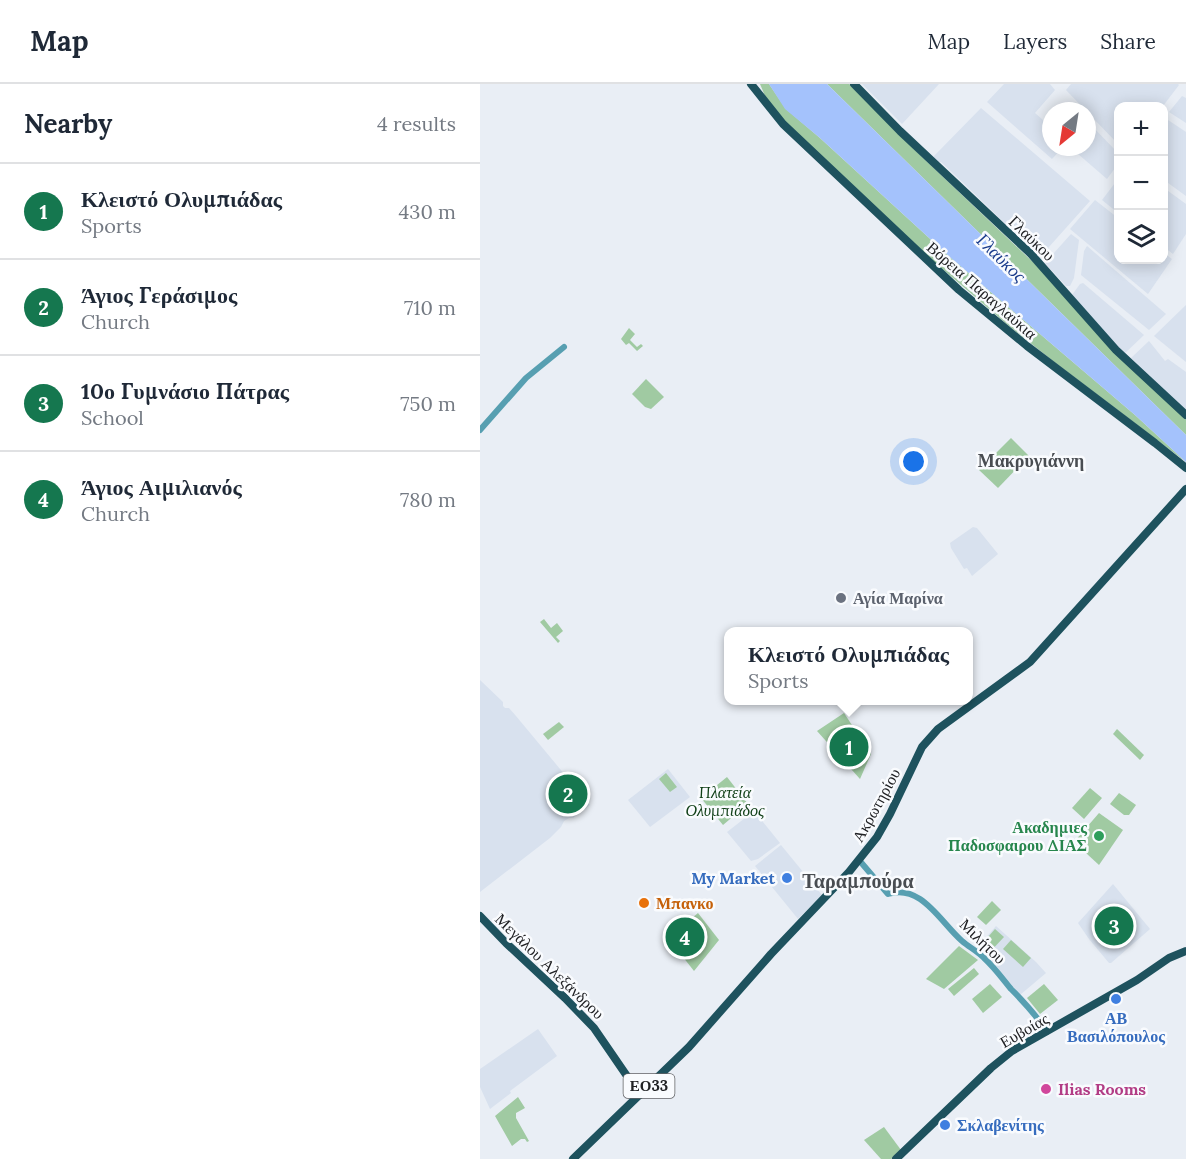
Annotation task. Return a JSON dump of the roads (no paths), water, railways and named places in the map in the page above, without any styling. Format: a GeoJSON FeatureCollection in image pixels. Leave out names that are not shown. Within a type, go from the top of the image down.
{"type":"FeatureCollection","features":[{"type":"Feature","properties":{"kind":"main road","name":"Βόρεια Παραγλαύκια"},"geometry":{"type":"LineString","coordinates":[[750,84],[775,116],[934,268],[1027,346],[1186,468]]}},
{"type":"Feature","properties":{"kind":"main road","name":"Γλαύκου"},"geometry":{"type":"LineString","coordinates":[[854,84],[900,131],[1031,254],[1116,350],[1186,415]]}},
{"type":"Feature","properties":{"kind":"main road","name":"Ακρωτηρίου"},"geometry":{"type":"LineString","coordinates":[[973,704],[1030,662],[1186,489]]}},
{"type":"Feature","properties":{"kind":"main road","name":"Ακρωτηρίου"},"geometry":{"type":"LineString","coordinates":[[573,1159],[692,1044],[771,954],[836,888],[877,837],[922,747],[931,735],[971,705]]}},
{"type":"Feature","properties":{"kind":"main road","name":"Μεγάλου Αλεξάνδρου"},"geometry":{"type":"LineString","coordinates":[[480,916],[573,1006],[600,1036],[640,1095]]}},
{"type":"Feature","properties":{"kind":"main road","name":"Ευβοίας"},"geometry":{"type":"LineString","coordinates":[[896,1159],[1012,1050],[1137,980],[1166,960],[1186,951]]}},
{"type":"Feature","properties":{"kind":"street"},"geometry":{"type":"LineString","coordinates":[[480,430],[525,378],[564,347]]}},
{"type":"Feature","properties":{"kind":"street","name":"Μιλήτου"},"geometry":{"type":"LineString","coordinates":[[859,860],[888,894],[904,892],[930,907],[959,939],[987,961],[1047,1032]]}},
{"type":"Feature","properties":{"kind":"water","name":"Γλαύκος"},"geometry":{"type":"Polygon","coordinates":[[[769,84],[827,84],[1186,435],[1186,462],[1135,415],[951,258],[785,109],[769,84]]]}},
{"type":"Feature","properties":{"kind":"place","name":"Αγία Μαρίνα"},"geometry":{"type":"Point","coordinates":[841,598]}},
{"type":"Feature","properties":{"kind":"place","name":"Κλειστό Ολυμπιάδας"},"geometry":{"type":"Point","coordinates":[849,747]}},
{"type":"Feature","properties":{"kind":"place","name":"Άγιος Γεράσιμος"},"geometry":{"type":"Point","coordinates":[568,794]}},
{"type":"Feature","properties":{"kind":"place","name":"Ακαδημιες Παδοσφαιρου ΔΙΑΣ"},"geometry":{"type":"Point","coordinates":[1099,836]}},
{"type":"Feature","properties":{"kind":"place","name":"My Market"},"geometry":{"type":"Point","coordinates":[787,878]}},
{"type":"Feature","properties":{"kind":"place","name":"Μπανκο"},"geometry":{"type":"Point","coordinates":[644,903]}},
{"type":"Feature","properties":{"kind":"place","name":"10ο Γυμνάσιο Πάτρας"},"geometry":{"type":"Point","coordinates":[1114,926]}},
{"type":"Feature","properties":{"kind":"place","name":"Άγιος Αιμιλιανός"},"geometry":{"type":"Point","coordinates":[685,937]}},
{"type":"Feature","properties":{"kind":"place","name":"ΑΒ Βασιλόπουλος"},"geometry":{"type":"Point","coordinates":[1116,999]}},
{"type":"Feature","properties":{"kind":"place","name":"Ilias Rooms"},"geometry":{"type":"Point","coordinates":[1046,1089]}},
{"type":"Feature","properties":{"kind":"place","name":"Σκλαβενίτης"},"geometry":{"type":"Point","coordinates":[945,1125]}},
{"type":"Feature","properties":{"kind":"district","name":"Μακρυγιάννη"},"geometry":{"type":"Point","coordinates":[1031,461]}},
{"type":"Feature","properties":{"kind":"district","name":"Ταραμπούρα"},"geometry":{"type":"Point","coordinates":[858,881]}},
{"type":"Feature","properties":{"kind":"park label","name":"Πλατεία Ολυμπιάδος"},"geometry":{"type":"Point","coordinates":[725,801]}}]}
